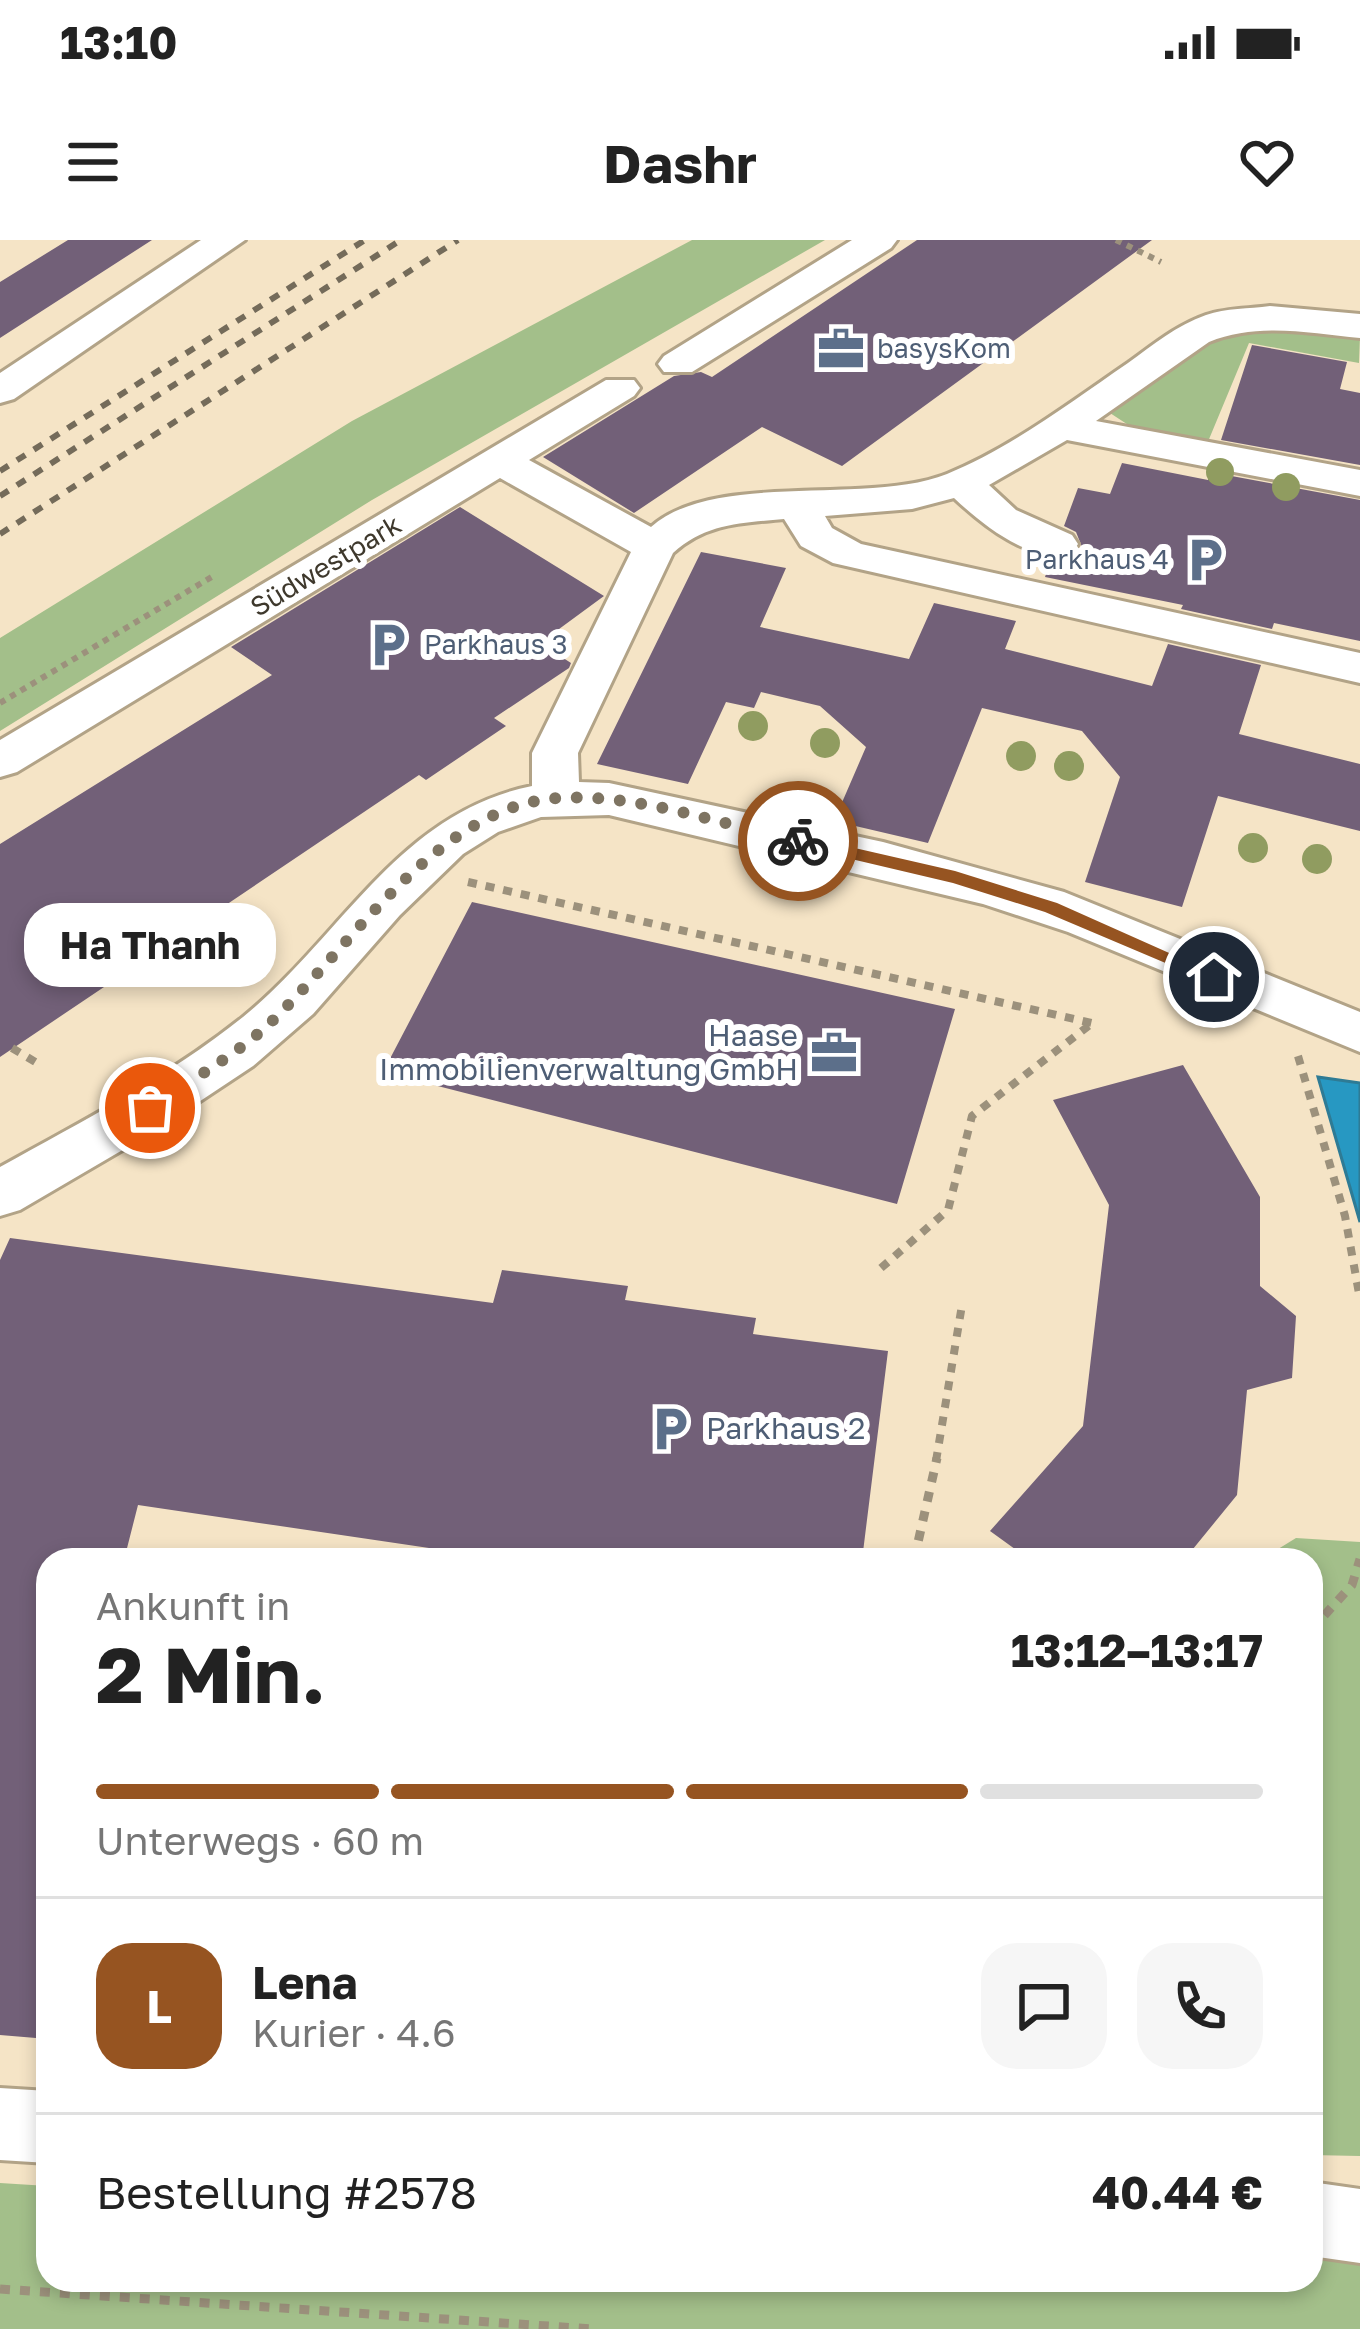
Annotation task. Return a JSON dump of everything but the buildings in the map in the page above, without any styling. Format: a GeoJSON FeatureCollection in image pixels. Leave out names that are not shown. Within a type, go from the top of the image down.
{"type":"FeatureCollection","features":[{"type":"Feature","properties":{"kind":"street"},"geometry":{"type":"LineString","coordinates":[[1,389],[34,349],[226,240]]}},
{"type":"Feature","properties":{"kind":"street"},"geometry":{"type":"LineString","coordinates":[[677,364],[878,240]]}},
{"type":"Feature","properties":{"kind":"street"},"geometry":{"type":"LineString","coordinates":[[556,798],[555,753],[655,547],[677,527],[700,517],[912,496],[962,483],[1061,427],[1195,334],[1221,323],[1270,318],[1360,326]]}},
{"type":"Feature","properties":{"kind":"street","name":"Südwestpark"},"geometry":{"type":"LineString","coordinates":[[0,761],[620,388]]}},
{"type":"Feature","properties":{"kind":"street"},"geometry":{"type":"LineString","coordinates":[[1061,427],[1360,483]]}},
{"type":"Feature","properties":{"kind":"street"},"geometry":{"type":"LineString","coordinates":[[500,461],[655,547]]}},
{"type":"Feature","properties":{"kind":"street"},"geometry":{"type":"LineString","coordinates":[[962,483],[1001,519],[1057,544]]}},
{"type":"Feature","properties":{"kind":"street"},"geometry":{"type":"LineString","coordinates":[[799,508],[816,537],[848,554],[1360,668]]}},
{"type":"Feature","properties":{"kind":"street"},"geometry":{"type":"LineString","coordinates":[[0,1194],[150,1108],[266,1027],[417,870],[474,824],[515,806],[556,798],[609,799],[955,877],[1118,933],[1338,1025]]}},
{"type":"Feature","properties":{"kind":"street"},"geometry":{"type":"LineString","coordinates":[[0,2124],[36,2126]]}},
{"type":"Feature","properties":{"kind":"street"},"geometry":{"type":"LineString","coordinates":[[1323,2220],[1360,2225]]}},
{"type":"Feature","properties":{"kind":"path"},"geometry":{"type":"LineString","coordinates":[[1116,240],[1161,262]]}},
{"type":"Feature","properties":{"kind":"path"},"geometry":{"type":"LineString","coordinates":[[417,870],[1092,1023],[972,1116],[948,1210],[881,1268]]}},
{"type":"Feature","properties":{"kind":"path"},"geometry":{"type":"LineString","coordinates":[[1338,1025],[1298,1053],[1345,1216],[1360,1299]]}},
{"type":"Feature","properties":{"kind":"path"},"geometry":{"type":"LineString","coordinates":[[12,1048],[37,1063]]}},
{"type":"Feature","properties":{"kind":"path"},"geometry":{"type":"LineString","coordinates":[[917,1548],[941,1439],[962,1305]]}},
{"type":"Feature","properties":{"kind":"path"},"geometry":{"type":"LineString","coordinates":[[1323,1617],[1352,1585],[1360,1559]]}},
{"type":"Feature","properties":{"kind":"path"},"geometry":{"type":"LineString","coordinates":[[0,2289],[36,2291]]}},
{"type":"Feature","properties":{"kind":"path"},"geometry":{"type":"LineString","coordinates":[[44,2292],[592,2329]]}},
{"type":"Feature","properties":{"kind":"green space"},"geometry":{"type":"Polygon","coordinates":[[[692,240],[825,240],[372,500],[0,731],[0,638],[352,421],[692,240]]]}},
{"type":"Feature","properties":{"kind":"green space"},"geometry":{"type":"Polygon","coordinates":[[[1301,328],[1360,336],[1359,363],[1249,343],[1207,444],[1139,432],[1110,413],[1213,342],[1245,331],[1301,328]]]}},
{"type":"Feature","properties":{"kind":"green space"},"geometry":{"type":"Polygon","coordinates":[[[1296,1538],[1360,1542],[1360,2156],[1323,2155],[1323,1548],[1280,1548],[1296,1538]]]}},
{"type":"Feature","properties":{"kind":"green space"},"geometry":{"type":"Polygon","coordinates":[[[0,2183],[36,2185],[36,2292],[1323,2292],[1323,2258],[1360,2260],[1360,2329],[0,2329],[0,2183]]]}},
{"type":"Feature","properties":{"kind":"water"},"geometry":{"type":"Polygon","coordinates":[[[1318,1077],[1360,1083],[1360,1222],[1318,1077]]]}},
{"type":"Feature","properties":{"kind":"railway"},"geometry":{"type":"LineString","coordinates":[[0,471],[365,240]]}},
{"type":"Feature","properties":{"kind":"railway"},"geometry":{"type":"LineString","coordinates":[[0,496],[401,240]]}},
{"type":"Feature","properties":{"kind":"railway"},"geometry":{"type":"LineString","coordinates":[[0,534],[458,240]]}},
{"type":"Feature","properties":{"kind":"way so far"},"geometry":{"type":"LineString","coordinates":[[150,1108],[266,1027],[435,853],[474,824],[515,806],[556,798],[609,799],[798,841]]}},
{"type":"Feature","properties":{"kind":"place","name":"basysKom"},"geometry":{"type":"Point","coordinates":[841,349]}},
{"type":"Feature","properties":{"kind":"place","name":"Parkhaus 4"},"geometry":{"type":"Point","coordinates":[1205,560]}},
{"type":"Feature","properties":{"kind":"place","name":"Parkhaus 3"},"geometry":{"type":"Point","coordinates":[388,645]}},
{"type":"Feature","properties":{"kind":"place","name":"Haase Immobilienverwaltung GmbH"},"geometry":{"type":"Point","coordinates":[834,1053]}},
{"type":"Feature","properties":{"kind":"place","name":"Ha Thanh"},"geometry":{"type":"Point","coordinates":[150,1108]}},
{"type":"Feature","properties":{"kind":"place","name":"Parkhaus 2"},"geometry":{"type":"Point","coordinates":[670,1429]}},
{"type":"Feature","properties":{"kind":"route"},"geometry":{"type":"LineString","coordinates":[[798,841],[955,877],[1051,907],[1214,977]]}}]}
